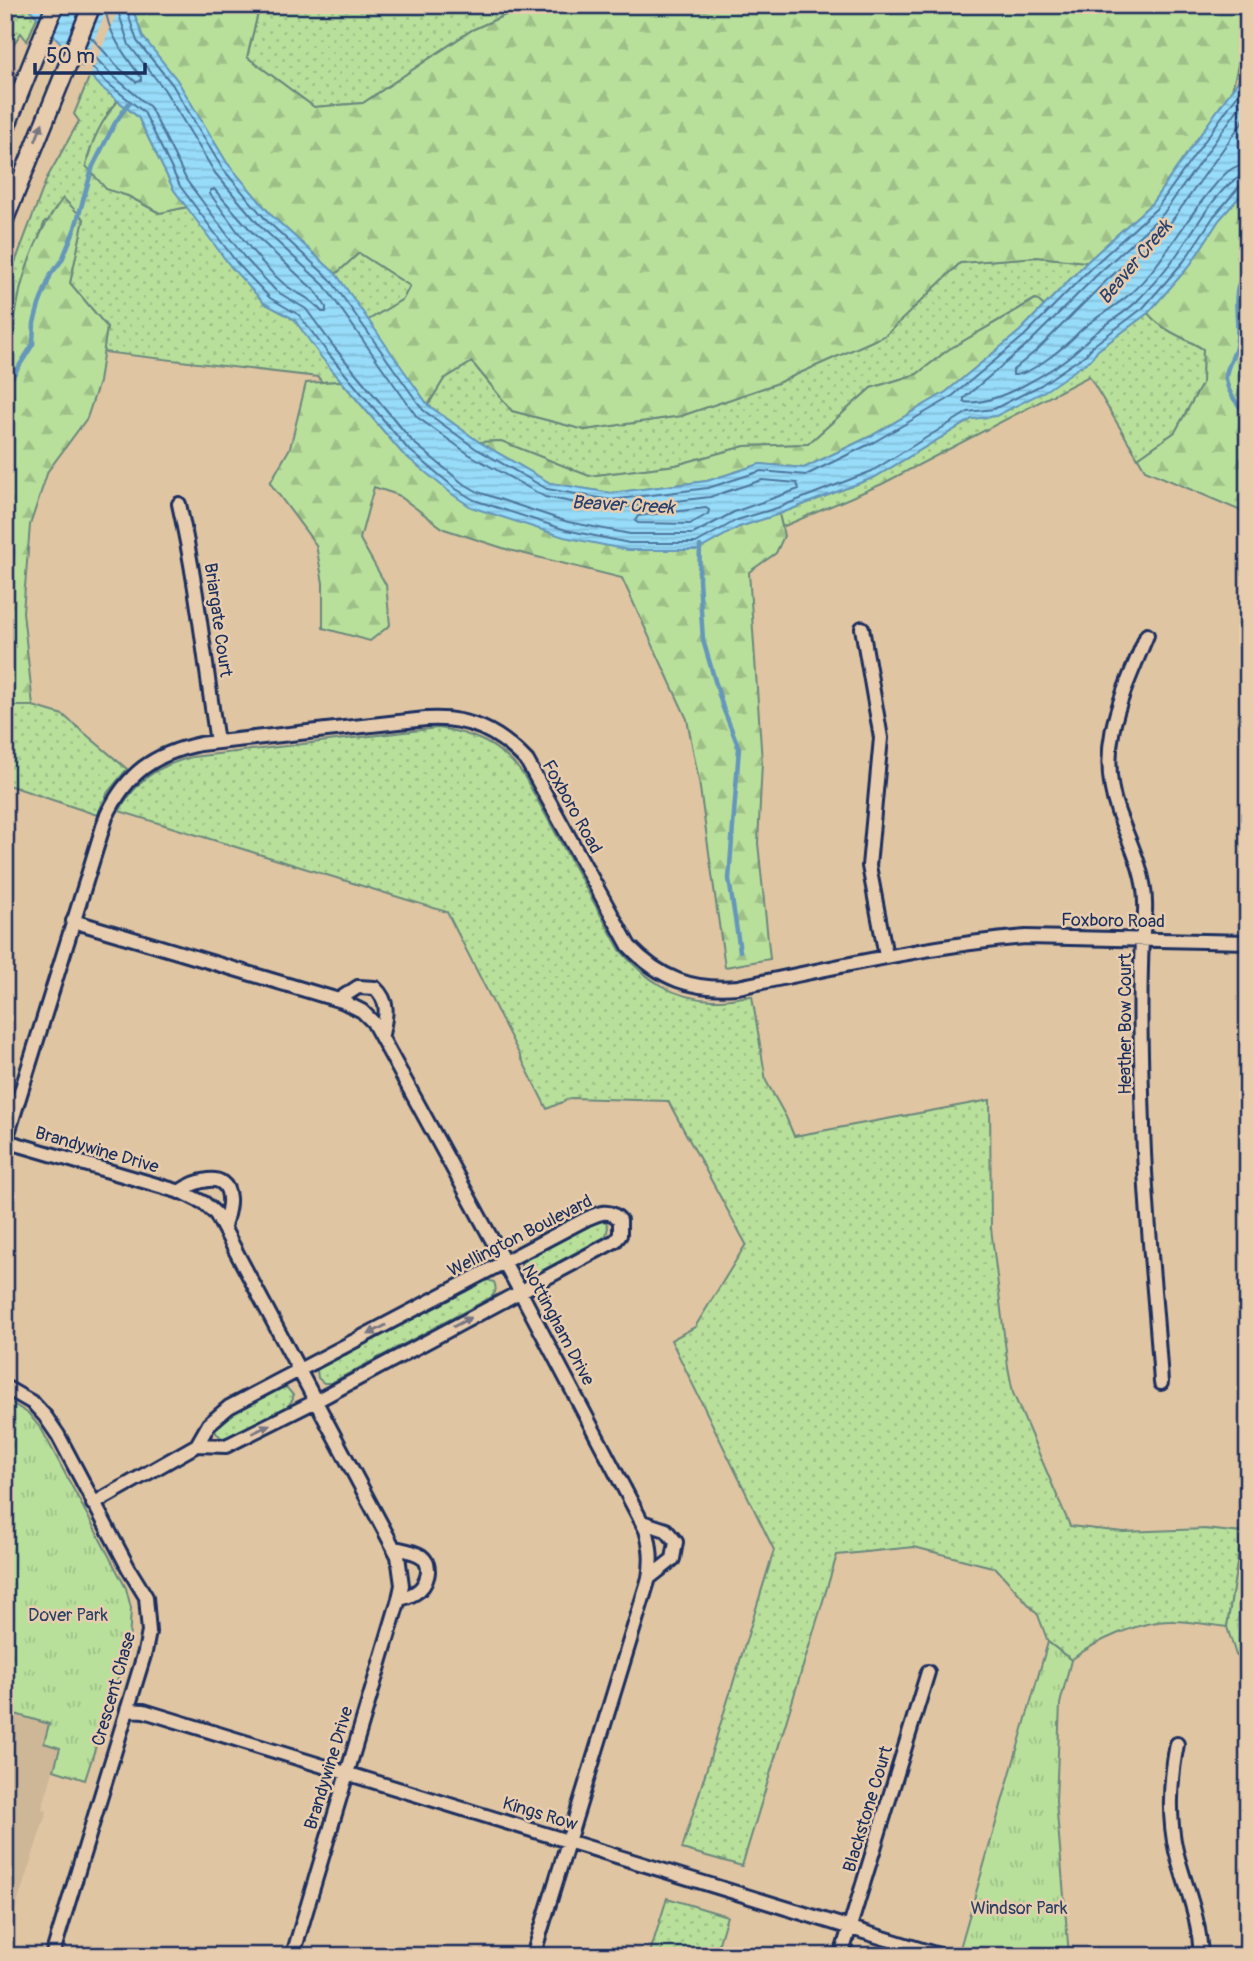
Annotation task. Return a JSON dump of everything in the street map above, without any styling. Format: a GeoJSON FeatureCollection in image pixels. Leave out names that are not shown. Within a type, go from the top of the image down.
{"type":"FeatureCollection","features":[{"type":"Feature","properties":{"kind":"street"},"geometry":{"type":"LineString","coordinates":[[5,130],[55,5]]}},
{"type":"Feature","properties":{"kind":"street"},"geometry":{"type":"LineString","coordinates":[[5,219],[92,5]]}},
{"type":"Feature","properties":{"kind":"street","name":"Briargate Court"},"geometry":{"type":"LineString","coordinates":[[179,504],[190,550],[218,742]]}},
{"type":"Feature","properties":{"kind":"street"},"geometry":{"type":"LineString","coordinates":[[862,628],[881,738],[869,866],[886,956]]}},
{"type":"Feature","properties":{"kind":"street","name":"Heather Bow Court"},"geometry":{"type":"LineString","coordinates":[[1147,635],[1116,711],[1110,734],[1109,758],[1115,802],[1145,890],[1142,940],[1144,1156],[1161,1383]]}},
{"type":"Feature","properties":{"kind":"street","name":"Foxboro Road"},"geometry":{"type":"LineString","coordinates":[[6,1142],[106,817],[116,797],[128,781],[159,757],[178,749],[218,742],[426,719],[460,720],[481,726],[513,746],[527,761],[619,930],[643,961],[675,981],[697,987],[738,987],[886,956],[1026,937],[1248,942]]}},
{"type":"Feature","properties":{"kind":"street","name":"Nottingham Drive"},"geometry":{"type":"LineString","coordinates":[[73,921],[338,1000],[362,1012],[373,1022],[382,1034],[642,1522],[651,1546],[649,1578],[533,1956]]}},
{"type":"Feature","properties":{"kind":"street"},"geometry":{"type":"LineString","coordinates":[[338,1000],[358,987],[375,988],[386,1004],[382,1034]]}},
{"type":"Feature","properties":{"kind":"street","name":"Brandywine Drive"},"geometry":{"type":"LineString","coordinates":[[6,1142],[179,1192],[204,1203],[216,1214],[394,1548],[401,1569],[399,1599],[295,1948]]}},
{"type":"Feature","properties":{"kind":"street"},"geometry":{"type":"LineString","coordinates":[[179,1192],[199,1180],[214,1179],[219,1182],[226,1188],[229,1198],[224,1226]]}},
{"type":"Feature","properties":{"kind":"street","name":"Wellington Boulevard"},"geometry":{"type":"LineString","coordinates":[[93,1504],[197,1445],[216,1416],[504,1261],[600,1213],[615,1214],[620,1220],[621,1235],[615,1241],[316,1401],[226,1446],[197,1445]]}},
{"type":"Feature","properties":{"kind":"street","name":"Crescent Chase"},"geometry":{"type":"LineString","coordinates":[[5,1387],[33,1403],[45,1416],[146,1597],[149,1632],[52,1956]]}},
{"type":"Feature","properties":{"kind":"street","name":"Nottingham Drive"},"geometry":{"type":"LineString","coordinates":[[642,1522],[666,1530],[676,1542],[673,1559],[649,1578]]}},
{"type":"Feature","properties":{"kind":"street"},"geometry":{"type":"LineString","coordinates":[[394,1548],[414,1552],[424,1558],[428,1567],[428,1577],[422,1587],[414,1594],[399,1599]]}},
{"type":"Feature","properties":{"kind":"street","name":"Blackstone Court"},"geometry":{"type":"LineString","coordinates":[[841,1956],[928,1672]]}},
{"type":"Feature","properties":{"kind":"street","name":"Kings Row"},"geometry":{"type":"LineString","coordinates":[[127,1710],[144,1711],[346,1771],[942,1956]]}},
{"type":"Feature","properties":{"kind":"street"},"geometry":{"type":"LineString","coordinates":[[1177,1744],[1172,1769],[1172,1824],[1176,1851],[1200,1932],[1201,1956]]}},
{"type":"Feature","properties":{"kind":"shaded area"},"geometry":{"type":"Polygon","coordinates":[[[5,1711],[50,1724],[60,1748],[42,1809],[47,1811],[5,1941],[5,1711]]]}},
{"type":"Feature","properties":{"kind":"green space"},"geometry":{"type":"Polygon","coordinates":[[[5,5],[26,5],[37,17],[27,41],[21,33],[5,57],[5,5]]]}},
{"type":"Feature","properties":{"kind":"green space"},"geometry":{"type":"Polygon","coordinates":[[[141,5],[260,5],[247,57],[314,107],[363,103],[472,30],[528,5],[1248,5],[1248,23],[1232,90],[1152,203],[1087,262],[1037,257],[960,263],[886,335],[775,384],[681,416],[585,430],[512,411],[472,362],[444,379],[428,405],[367,321],[403,299],[410,286],[359,253],[336,274],[272,216],[227,163],[177,80],[143,37],[134,13],[141,5]]]}},
{"type":"Feature","properties":{"kind":"green space"},"geometry":{"type":"Polygon","coordinates":[[[260,5],[528,5],[472,30],[363,103],[314,107],[247,57],[260,5]]]}},
{"type":"Feature","properties":{"kind":"green space"},"geometry":{"type":"Polygon","coordinates":[[[90,75],[118,101],[107,113],[106,189],[128,196],[159,213],[187,207],[264,303],[294,319],[341,381],[322,382],[318,377],[103,352],[107,327],[70,283],[84,219],[45,221],[21,286],[12,341],[5,363],[5,289],[47,178],[79,121],[74,114],[90,75]]]}},
{"type":"Feature","properties":{"kind":"green space"},"geometry":{"type":"Polygon","coordinates":[[[118,101],[138,117],[174,190],[187,207],[160,213],[128,196],[106,189],[86,166],[98,132],[118,101]]]}},
{"type":"Feature","properties":{"kind":"green space"},"geometry":{"type":"Polygon","coordinates":[[[1248,187],[1248,514],[1145,470],[1138,458],[1175,432],[1202,384],[1203,349],[1167,329],[1148,313],[1190,265],[1219,220],[1248,187]]]}},
{"type":"Feature","properties":{"kind":"green space"},"geometry":{"type":"Polygon","coordinates":[[[63,198],[84,219],[70,283],[107,327],[99,382],[87,418],[48,471],[30,525],[23,612],[33,706],[14,706],[10,680],[5,673],[5,363],[28,264],[43,229],[63,198]]]}},
{"type":"Feature","properties":{"kind":"green space"},"geometry":{"type":"Polygon","coordinates":[[[359,253],[410,286],[403,299],[367,321],[336,274],[359,253]]]}},
{"type":"Feature","properties":{"kind":"green space"},"geometry":{"type":"Polygon","coordinates":[[[1037,257],[1087,262],[1044,306],[1035,299],[948,350],[917,374],[871,388],[808,444],[745,446],[676,465],[589,476],[501,441],[479,442],[428,405],[444,379],[472,362],[512,411],[585,430],[681,416],[775,384],[886,335],[960,263],[1037,257]]]}},
{"type":"Feature","properties":{"kind":"green space"},"geometry":{"type":"Polygon","coordinates":[[[1036,299],[1044,306],[1020,331],[946,392],[871,436],[804,468],[760,464],[707,481],[611,493],[550,483],[479,442],[501,441],[589,476],[676,465],[745,446],[808,444],[871,388],[917,374],[948,350],[1036,299]]]}},
{"type":"Feature","properties":{"kind":"green space"},"geometry":{"type":"Polygon","coordinates":[[[1148,313],[1167,329],[1203,349],[1202,384],[1175,432],[1138,458],[1089,376],[882,484],[782,527],[779,514],[875,477],[972,419],[983,417],[1090,360],[1098,350],[1148,313]]]}},
{"type":"Feature","properties":{"kind":"green space"},"geometry":{"type":"Polygon","coordinates":[[[341,381],[402,453],[698,550],[739,527],[779,514],[784,536],[776,553],[749,572],[762,762],[758,843],[770,959],[725,967],[699,781],[687,719],[622,578],[509,550],[444,529],[398,495],[374,487],[360,539],[386,585],[390,625],[370,641],[323,628],[323,583],[316,545],[270,483],[290,448],[306,383],[341,381]]]}},
{"type":"Feature","properties":{"kind":"green space"},"geometry":{"type":"Polygon","coordinates":[[[5,704],[33,706],[63,715],[127,769],[108,792],[97,815],[5,784],[5,704]]]}},
{"type":"Feature","properties":{"kind":"green space"},"geometry":{"type":"Polygon","coordinates":[[[438,728],[463,733],[485,742],[505,755],[523,774],[620,950],[639,970],[661,986],[685,996],[718,1000],[752,996],[766,1081],[794,1136],[990,1100],[991,1228],[1008,1367],[1013,1393],[1070,1526],[1123,1532],[1205,1529],[1242,1533],[1227,1627],[1180,1621],[1147,1624],[1105,1639],[1071,1660],[1048,1642],[1038,1615],[996,1568],[914,1547],[837,1555],[742,1866],[682,1849],[774,1550],[671,1340],[695,1327],[746,1244],[668,1101],[571,1098],[547,1109],[447,912],[119,811],[149,775],[192,757],[438,728]]]}},
{"type":"Feature","properties":{"kind":"green space"},"geometry":{"type":"Polygon","coordinates":[[[597,1219],[606,1222],[606,1236],[534,1275],[521,1271],[521,1263],[525,1257],[597,1219]]]}},
{"type":"Feature","properties":{"kind":"green space"},"geometry":{"type":"Polygon","coordinates":[[[485,1279],[495,1284],[494,1294],[490,1298],[331,1383],[324,1383],[318,1378],[317,1370],[322,1365],[485,1279]]]}},
{"type":"Feature","properties":{"kind":"green space"},"geometry":{"type":"Polygon","coordinates":[[[282,1387],[287,1388],[293,1395],[287,1407],[229,1437],[222,1438],[216,1433],[215,1425],[220,1419],[282,1387]]]}},
{"type":"Feature","properties":{"kind":"green space","name":"Dover Park"},"geometry":{"type":"Polygon","coordinates":[[[5,1399],[29,1414],[42,1430],[126,1588],[131,1608],[129,1643],[85,1780],[54,1770],[60,1748],[44,1743],[49,1724],[5,1711],[5,1399]]]}},
{"type":"Feature","properties":{"kind":"green space"},"geometry":{"type":"Polygon","coordinates":[[[1248,1514],[1248,1667],[1236,1655],[1227,1627],[1242,1533],[1248,1514]]]}},
{"type":"Feature","properties":{"kind":"green space","name":"Windsor Park"},"geometry":{"type":"Polygon","coordinates":[[[1048,1642],[1071,1660],[1060,1704],[1056,1801],[1069,1956],[983,1956],[960,1948],[1048,1642]]]}},
{"type":"Feature","properties":{"kind":"green space"},"geometry":{"type":"Polygon","coordinates":[[[667,1898],[727,1916],[715,1956],[649,1956],[667,1898]]]}},
{"type":"Feature","properties":{"kind":"water","name":"Beaver Creek"},"geometry":{"type":"Polygon","coordinates":[[[26,5],[131,5],[143,37],[177,80],[227,163],[272,216],[336,274],[428,405],[479,442],[550,483],[611,493],[707,481],[760,464],[804,468],[871,436],[946,392],[1020,331],[1087,262],[1152,203],[1248,67],[1248,187],[1219,220],[1190,265],[1148,313],[1098,350],[1090,360],[1045,391],[996,416],[972,419],[875,477],[739,527],[698,550],[628,550],[564,537],[471,507],[402,453],[321,357],[294,319],[264,303],[231,267],[174,190],[138,117],[101,87],[26,5]]]}},
{"type":"Feature","properties":{"kind":"pier"},"geometry":{"type":"Polygon","coordinates":[[[109,5],[120,5],[89,79],[81,71],[109,5]]]}},
{"type":"Feature","properties":{"kind":"waterway"},"geometry":{"type":"LineString","coordinates":[[5,412],[6,387],[33,344],[34,323],[39,305],[51,274],[62,260],[75,228],[93,166],[115,123],[129,103]]}},
{"type":"Feature","properties":{"kind":"waterway"},"geometry":{"type":"LineString","coordinates":[[1248,266],[1238,287],[1236,347],[1226,379],[1231,394],[1248,416]]}},
{"type":"Feature","properties":{"kind":"waterway"},"geometry":{"type":"LineString","coordinates":[[5,421],[7,510],[13,552],[5,635]]}},
{"type":"Feature","properties":{"kind":"waterway"},"geometry":{"type":"LineString","coordinates":[[700,546],[703,640],[723,708],[739,748],[729,879],[740,951]]}}]}
